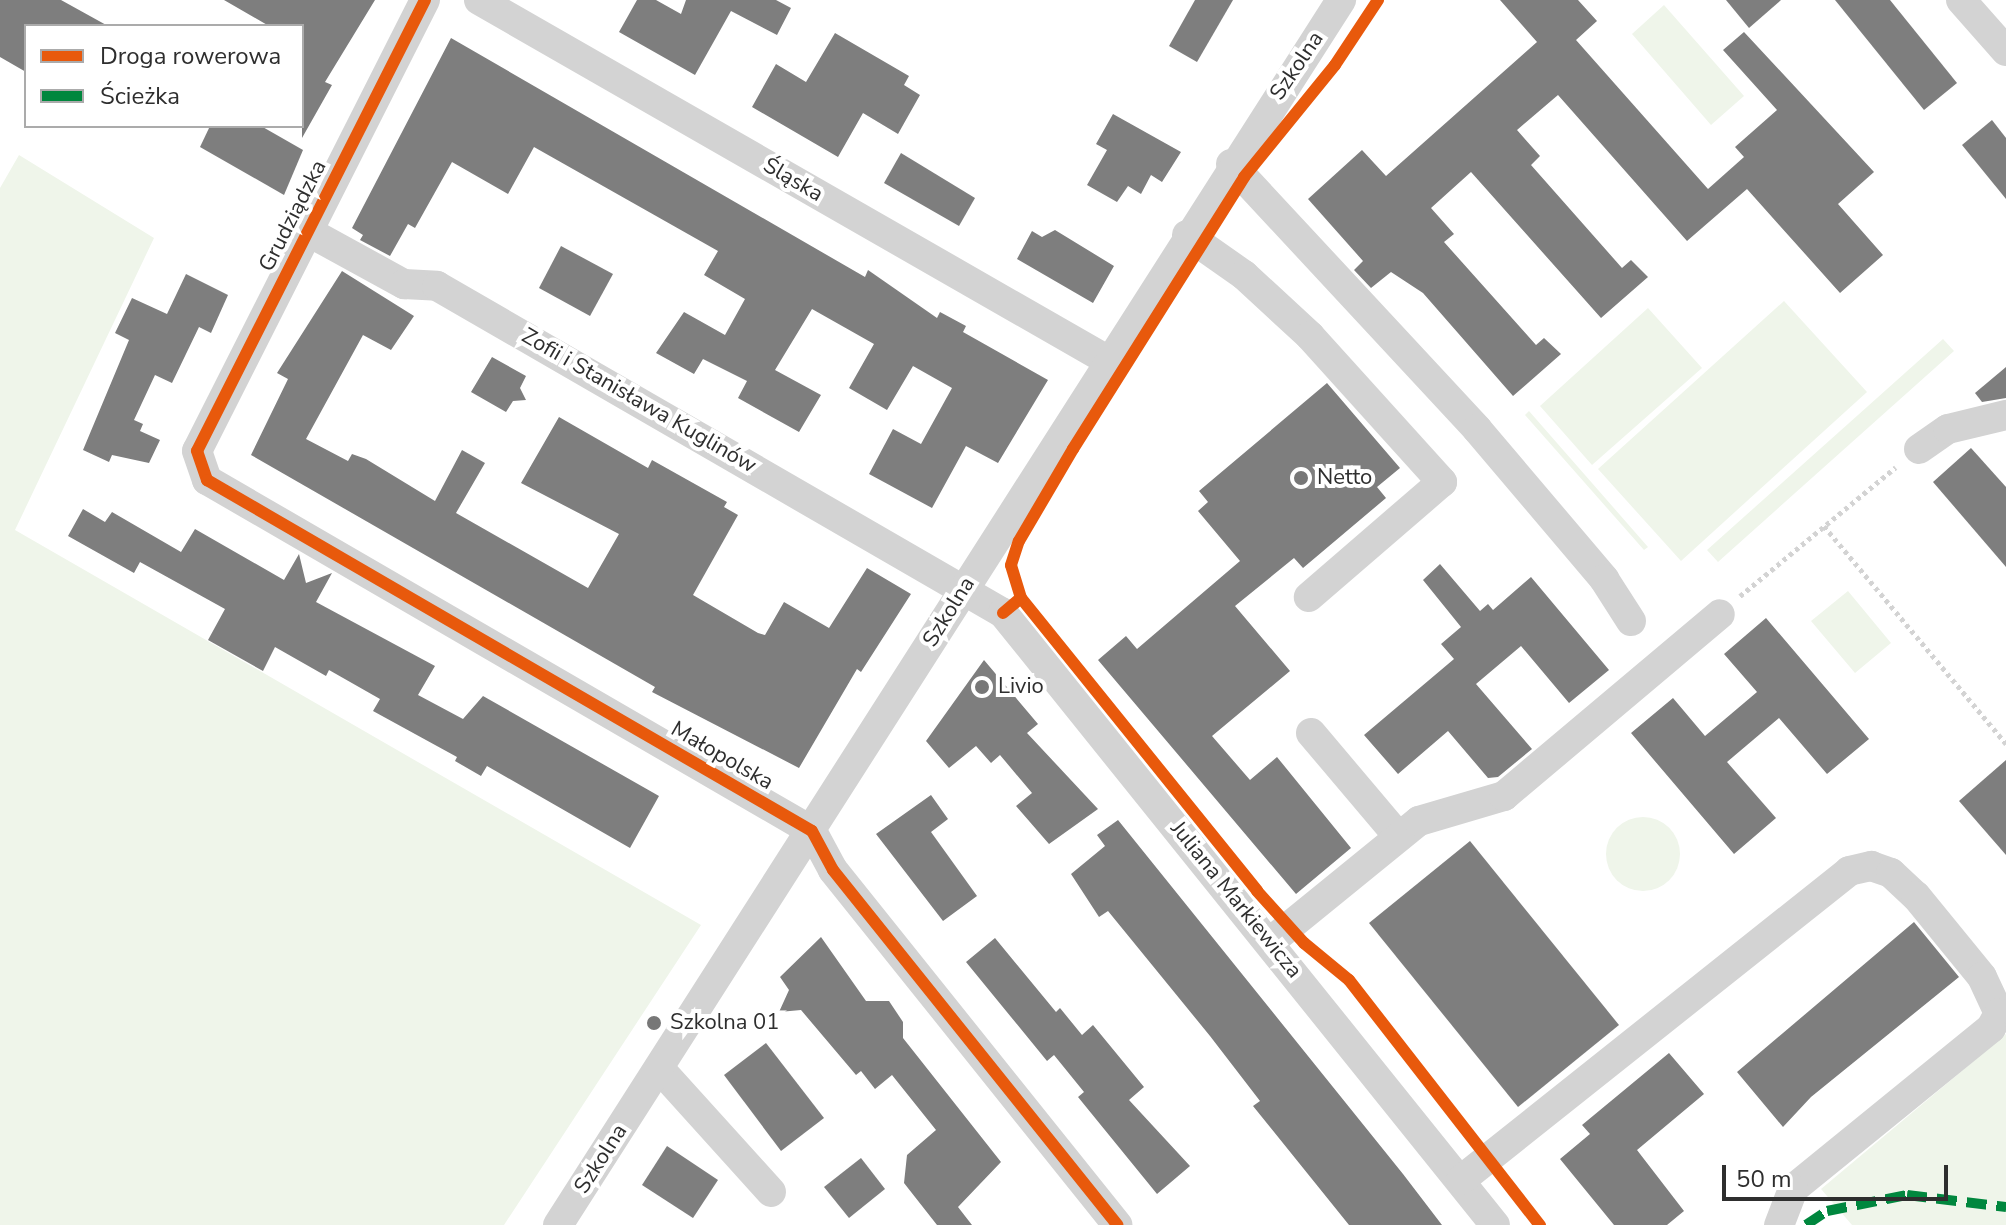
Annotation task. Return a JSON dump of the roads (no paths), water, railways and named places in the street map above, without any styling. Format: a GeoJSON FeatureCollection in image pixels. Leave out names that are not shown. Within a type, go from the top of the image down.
{"type":"FeatureCollection","features":[{"type":"Feature","properties":{"kind":"street","name":"Grudziądzka"},"geometry":{"type":"LineString","coordinates":[[197,451],[425,0]]}},
{"type":"Feature","properties":{"kind":"street","name":"Śląska"},"geometry":{"type":"LineString","coordinates":[[479,0],[1107,360]]}},
{"type":"Feature","properties":{"kind":"street","name":"Szkolna"},"geometry":{"type":"LineString","coordinates":[[558,1225],[812,831],[1231,164],[1341,0]]}},
{"type":"Feature","properties":{"kind":"street"},"geometry":{"type":"LineString","coordinates":[[1961,0],[2006,51]]}},
{"type":"Feature","properties":{"kind":"street"},"geometry":{"type":"LineString","coordinates":[[1231,164],[1477,429],[1604,579],[1631,621]]}},
{"type":"Feature","properties":{"kind":"street","name":"Zofii i Stanisława Kuglinów"},"geometry":{"type":"LineString","coordinates":[[307,231],[404,284],[437,286],[965,587]]}},
{"type":"Feature","properties":{"kind":"street"},"geometry":{"type":"LineString","coordinates":[[1187,235],[1244,275],[1310,336],[1442,482],[1309,597]]}},
{"type":"Feature","properties":{"kind":"street"},"geometry":{"type":"LineString","coordinates":[[1919,449],[1948,429],[2006,415]]}},
{"type":"Feature","properties":{"kind":"street","name":"Małopolska"},"geometry":{"type":"LineString","coordinates":[[197,451],[207,480],[812,831]]}},
{"type":"Feature","properties":{"kind":"street","name":"Juliana Markiewicza"},"geometry":{"type":"LineString","coordinates":[[965,587],[1012,623],[1495,1225]]}},
{"type":"Feature","properties":{"kind":"street"},"geometry":{"type":"LineString","coordinates":[[1270,942],[1419,821],[1504,796],[1720,614]]}},
{"type":"Feature","properties":{"kind":"street"},"geometry":{"type":"LineString","coordinates":[[1311,733],[1399,837]]}},
{"type":"Feature","properties":{"kind":"street"},"geometry":{"type":"LineString","coordinates":[[812,831],[833,870],[1117,1225]]}},
{"type":"Feature","properties":{"kind":"street"},"geometry":{"type":"LineString","coordinates":[[1461,1180],[1849,871],[1871,866],[1891,873],[1916,896],[1982,977],[1999,1013],[1991,1028],[1793,1189],[1779,1225]]}},
{"type":"Feature","properties":{"kind":"street"},"geometry":{"type":"LineString","coordinates":[[659,1068],[771,1192]]}},
{"type":"Feature","properties":{"kind":"place","name":"Netto"},"geometry":{"type":"Point","coordinates":[1301,478]}},
{"type":"Feature","properties":{"kind":"place","name":"Livio"},"geometry":{"type":"Point","coordinates":[982,687]}},
{"type":"Feature","properties":{"kind":"place","name":"Szkolna 01"},"geometry":{"type":"Point","coordinates":[654,1023]}}]}
